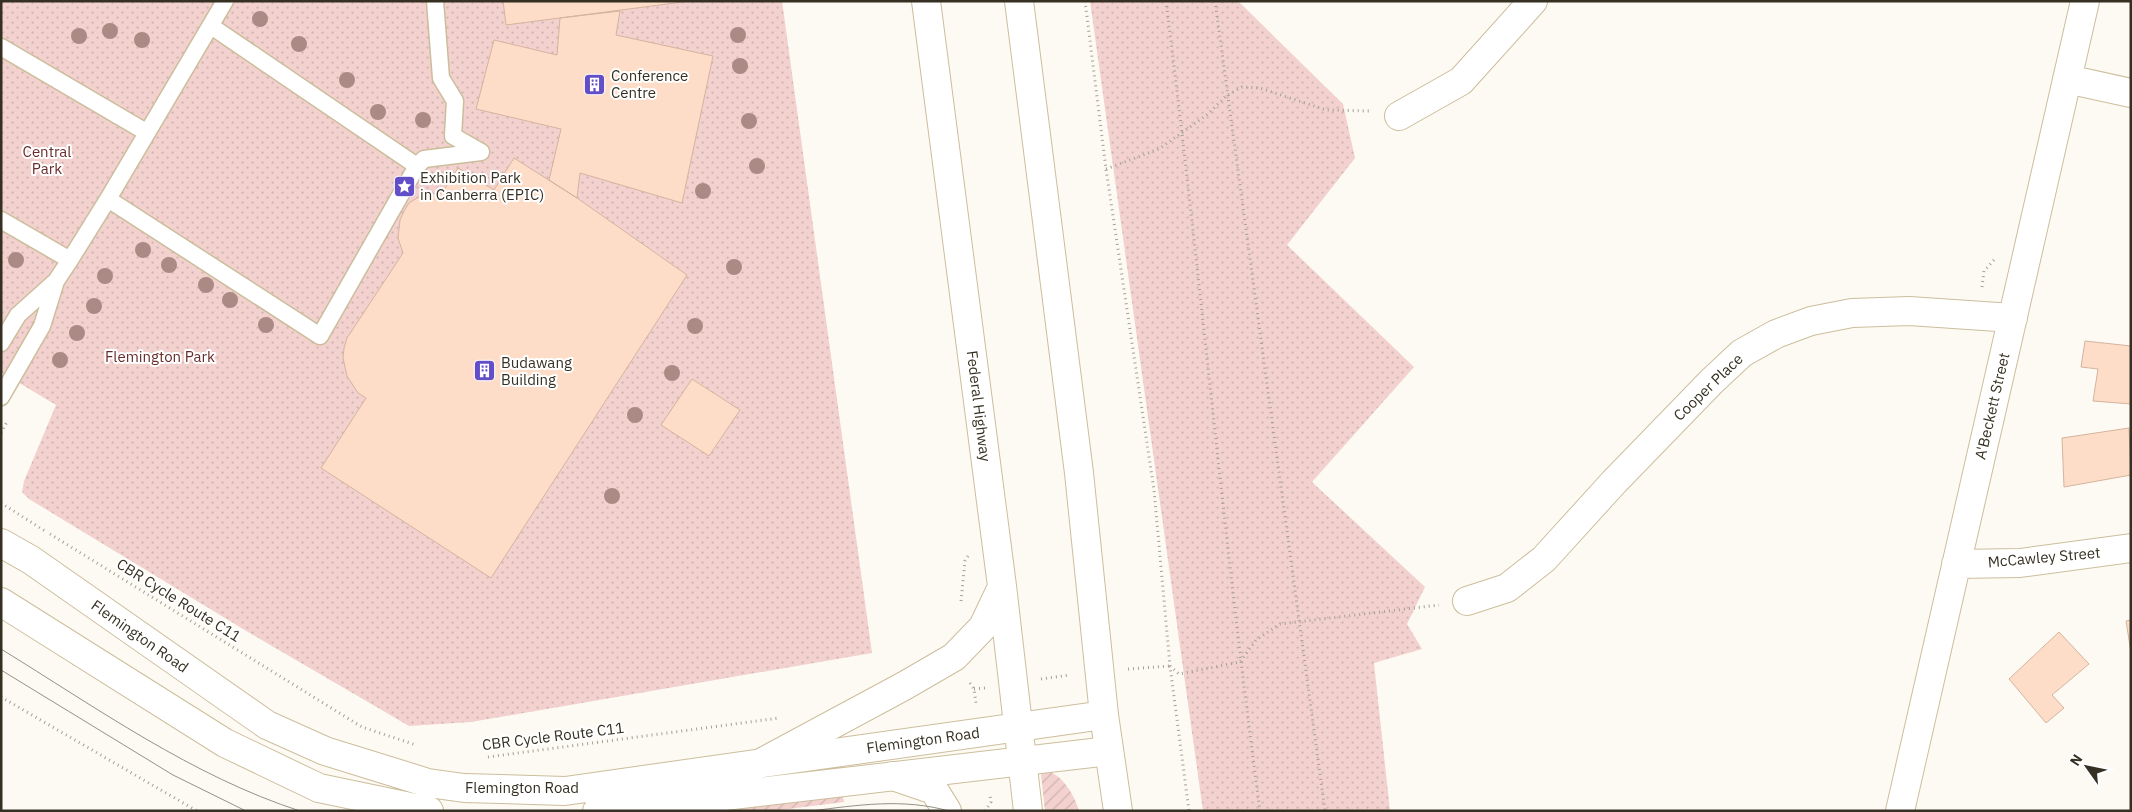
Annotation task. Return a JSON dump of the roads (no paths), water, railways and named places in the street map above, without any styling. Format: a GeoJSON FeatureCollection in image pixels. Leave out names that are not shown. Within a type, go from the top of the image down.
{"type":"FeatureCollection","features":[{"type":"Feature","properties":{"kind":"main road","name":"Federal Highway"},"geometry":{"type":"LineString","coordinates":[[926,1],[994,522],[1028,811]]}},
{"type":"Feature","properties":{"kind":"main road"},"geometry":{"type":"LineString","coordinates":[[1019,1],[1079,473],[1101,671],[1104,715],[1118,811]]}},
{"type":"Feature","properties":{"kind":"main road"},"geometry":{"type":"LineString","coordinates":[[1399,116],[1461,81],[1533,1]]}},
{"type":"Feature","properties":{"kind":"main road","name":"A'Beckett Street"},"geometry":{"type":"LineString","coordinates":[[1900,811],[2085,1]]}},
{"type":"Feature","properties":{"kind":"main road"},"geometry":{"type":"LineString","coordinates":[[2067,79],[2131,93]]}},
{"type":"Feature","properties":{"kind":"main road","name":"Cooper Place"},"geometry":{"type":"LineString","coordinates":[[1467,601],[1507,588],[1544,559],[1614,482],[1712,381],[1742,353],[1776,334],[1810,321],[1852,313],[1909,311],[2012,318]]}},
{"type":"Feature","properties":{"kind":"main road","name":"Flemington Road"},"geometry":{"type":"LineString","coordinates":[[1,543],[31,560],[267,725],[325,751],[428,783],[464,788],[565,791],[1104,715]]}},
{"type":"Feature","properties":{"kind":"main road","name":"McCawley Street"},"geometry":{"type":"LineString","coordinates":[[1956,564],[2020,563],[2131,548]]}},
{"type":"Feature","properties":{"kind":"main road"},"geometry":{"type":"LineString","coordinates":[[759,764],[954,657],[983,627],[1002,586]]}},
{"type":"Feature","properties":{"kind":"main road"},"geometry":{"type":"LineString","coordinates":[[1,602],[225,743],[319,788],[429,811]]}},
{"type":"Feature","properties":{"kind":"main road","name":"Flemington Road"},"geometry":{"type":"LineString","coordinates":[[597,811],[1109,751]]}},
{"type":"Feature","properties":{"kind":"main road"},"geometry":{"type":"LineString","coordinates":[[893,776],[934,790],[946,811]]}},
{"type":"Feature","properties":{"kind":"lane"},"geometry":{"type":"LineString","coordinates":[[1,343],[18,315],[56,281],[70,260],[225,1]]}},
{"type":"Feature","properties":{"kind":"lane"},"geometry":{"type":"LineString","coordinates":[[108,199],[320,336],[417,166],[424,159],[481,152],[453,136],[455,101],[441,78],[435,1]]}},
{"type":"Feature","properties":{"kind":"lane"},"geometry":{"type":"LineString","coordinates":[[211,26],[417,166]]}},
{"type":"Feature","properties":{"kind":"lane"},"geometry":{"type":"LineString","coordinates":[[1,47],[146,132]]}},
{"type":"Feature","properties":{"kind":"lane"},"geometry":{"type":"LineString","coordinates":[[1,220],[70,260]]}},
{"type":"Feature","properties":{"kind":"lane"},"geometry":{"type":"LineString","coordinates":[[1,397],[42,326],[56,281]]}},
{"type":"Feature","properties":{"kind":"tram line"},"geometry":{"type":"LineString","coordinates":[[1,649],[109,717],[183,760],[221,779],[300,811]]}},
{"type":"Feature","properties":{"kind":"tram line"},"geometry":{"type":"LineString","coordinates":[[1,670],[173,775],[246,811]]}},
{"type":"Feature","properties":{"kind":"tram line"},"geometry":{"type":"LineString","coordinates":[[811,811],[880,804],[915,805],[949,811]]}},
{"type":"Feature","properties":{"kind":"place","name":"Conference Centre"},"geometry":{"type":"Point","coordinates":[595,84]}},
{"type":"Feature","properties":{"kind":"place","name":"Exhibition Park in Canberra (EPIC)"},"geometry":{"type":"Point","coordinates":[404,186]}},
{"type":"Feature","properties":{"kind":"place","name":"Budawang Building"},"geometry":{"type":"Point","coordinates":[485,371]}},
{"type":"Feature","properties":{"kind":"park label","name":"Central Park"},"geometry":{"type":"Point","coordinates":[47,160]}},
{"type":"Feature","properties":{"kind":"park label","name":"Flemington Park"},"geometry":{"type":"Point","coordinates":[160,356]}}]}
